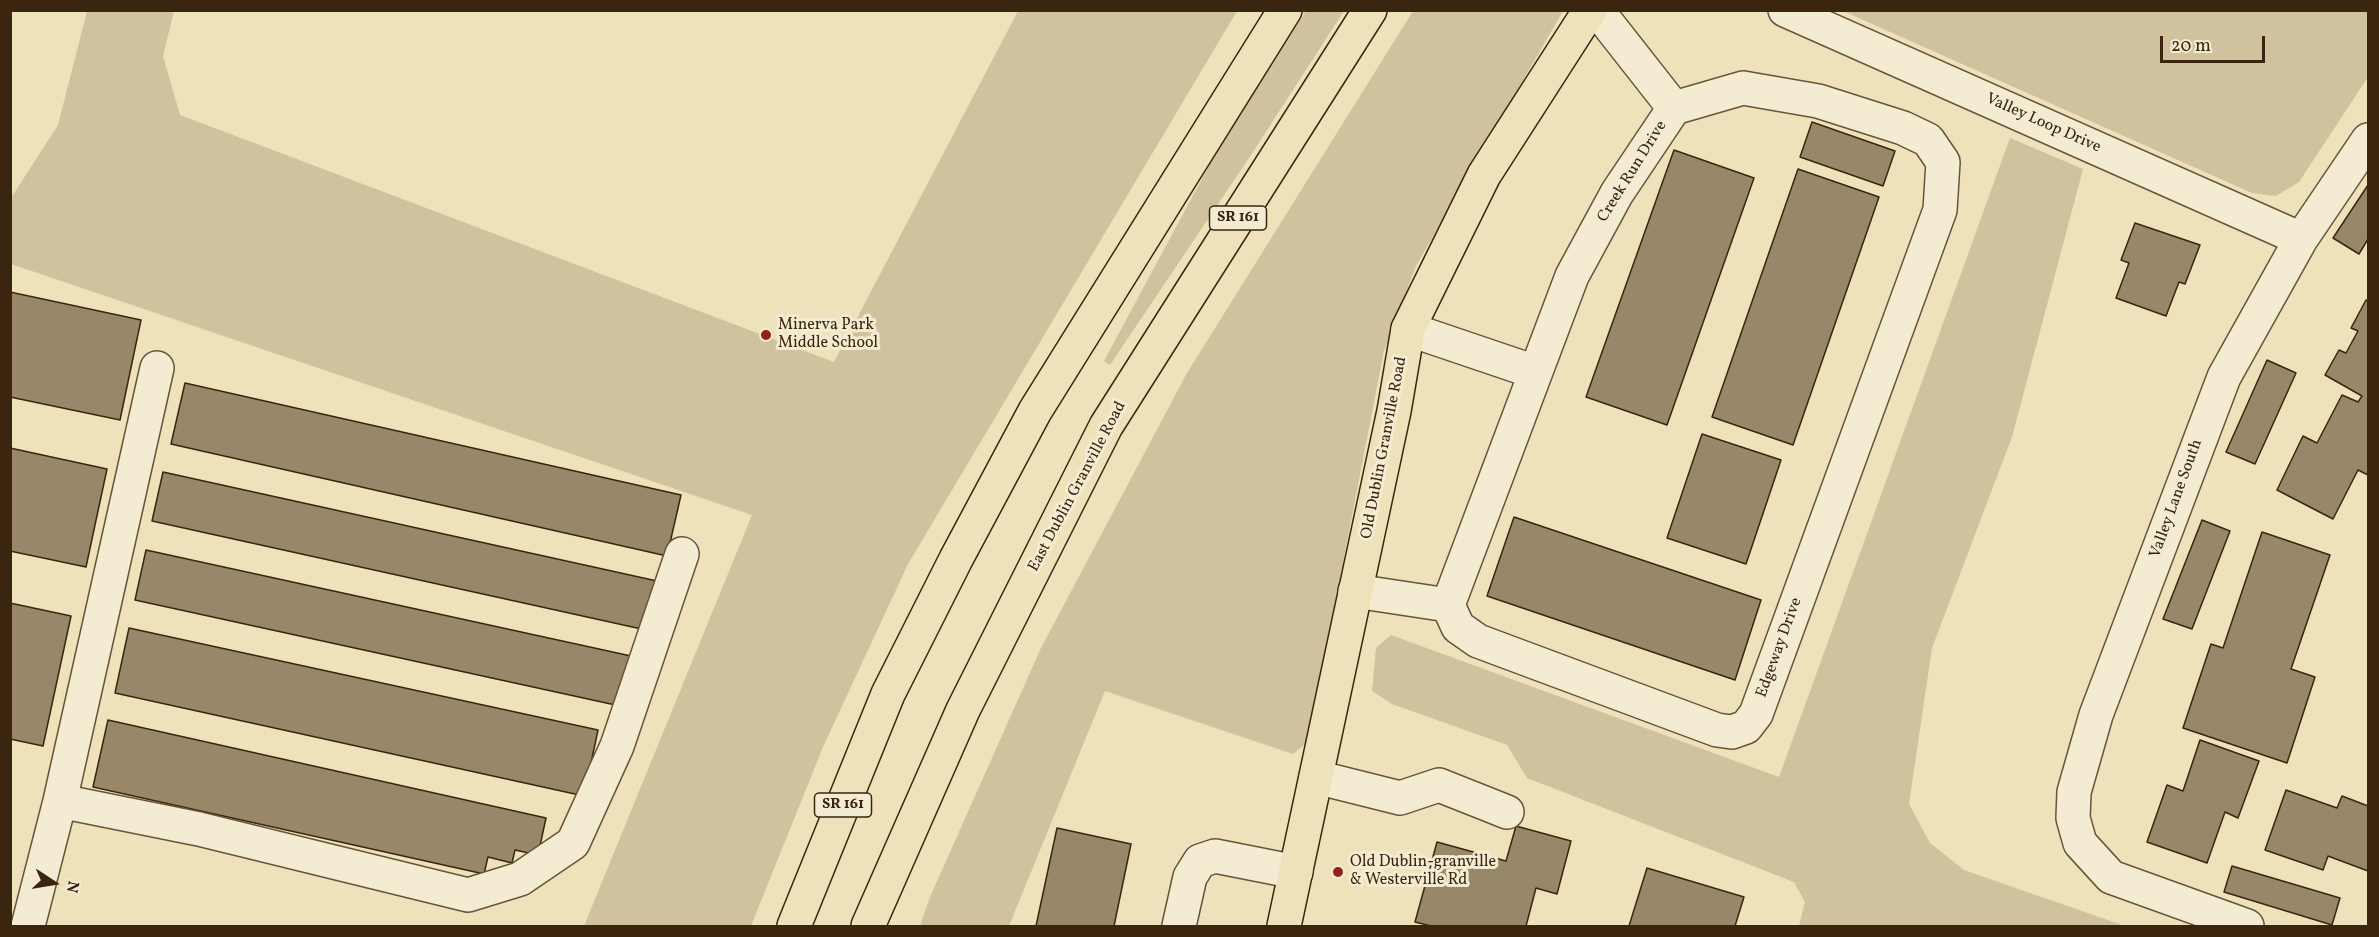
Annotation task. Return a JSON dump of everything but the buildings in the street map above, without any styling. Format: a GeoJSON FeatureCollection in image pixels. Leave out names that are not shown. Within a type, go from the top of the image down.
{"type":"FeatureCollection","features":[{"type":"Feature","properties":{"kind":"main road","name":"SR 161"},"geometry":{"type":"LineString","coordinates":[[796,921],[888,694],[956,559],[1035,411],[1285,10]]}},
{"type":"Feature","properties":{"kind":"main road","name":"East Dublin Granville Road"},"geometry":{"type":"LineString","coordinates":[[868,927],[963,710],[1106,426],[1370,10]]}},
{"type":"Feature","properties":{"kind":"main road","name":"Old Dublin Granville Road"},"geometry":{"type":"LineString","coordinates":[[1284,927],[1394,411],[1408,328],[1484,175],[1590,10]]}},
{"type":"Feature","properties":{"kind":"street"},"geometry":{"type":"LineString","coordinates":[[1597,10],[1674,108]]}},
{"type":"Feature","properties":{"kind":"street","name":"Valley Loop Drive"},"geometry":{"type":"LineString","coordinates":[[1785,10],[2301,239]]}},
{"type":"Feature","properties":{"kind":"street","name":"Creek Run Drive"},"geometry":{"type":"LineString","coordinates":[[1448,605],[1572,276],[1617,194],[1674,108],[1743,88],[1818,101],[1903,128],[1928,140],[1943,162]]}},
{"type":"Feature","properties":{"kind":"street","name":"Valley Lane South"},"geometry":{"type":"LineString","coordinates":[[2247,927],[2111,877],[2080,843],[2073,818],[2074,792],[2096,715],[2223,377],[2301,239],[2368,140]]}},
{"type":"Feature","properties":{"kind":"street","name":"Edgeway Drive"},"geometry":{"type":"LineString","coordinates":[[1448,605],[1458,627],[1478,641],[1717,730],[1732,732],[1746,727],[1756,714],[1940,210],[1943,162]]}},
{"type":"Feature","properties":{"kind":"street"},"geometry":{"type":"LineString","coordinates":[[1408,328],[1535,372]]}},
{"type":"Feature","properties":{"kind":"street"},"geometry":{"type":"LineString","coordinates":[[28,927],[60,801],[157,368]]}},
{"type":"Feature","properties":{"kind":"street"},"geometry":{"type":"LineString","coordinates":[[60,801],[199,829],[468,895],[520,879],[573,843],[617,746],[682,554]]}},
{"type":"Feature","properties":{"kind":"street"},"geometry":{"type":"LineString","coordinates":[[1355,591],[1448,605]]}},
{"type":"Feature","properties":{"kind":"street"},"geometry":{"type":"LineString","coordinates":[[1316,777],[1400,798],[1439,785],[1507,812]]}},
{"type":"Feature","properties":{"kind":"street"},"geometry":{"type":"LineString","coordinates":[[1179,927],[1190,878],[1200,861],[1215,856],[1296,872]]}},
{"type":"Feature","properties":{"kind":"shaded area"},"geometry":{"type":"Polygon","coordinates":[[[87,11],[174,11],[163,56],[180,115],[834,362],[1018,11],[1237,11],[908,564],[823,747],[751,926],[584,926],[752,515],[11,264],[11,198],[58,125],[87,11]]]}},
{"type":"Feature","properties":{"kind":"shaded area"},"geometry":{"type":"Polygon","coordinates":[[[1306,11],[1344,11],[1251,155],[1110,365],[1104,361],[1217,151],[1306,11]]]}},
{"type":"Feature","properties":{"kind":"shaded area"},"geometry":{"type":"Polygon","coordinates":[[[1413,11],[1563,11],[1416,266],[1384,351],[1308,742],[1293,754],[1105,691],[1009,926],[920,926],[930,897],[1041,648],[1187,373],[1413,11]]]}},
{"type":"Feature","properties":{"kind":"shaded area"},"geometry":{"type":"Polygon","coordinates":[[[1843,11],[2368,11],[2368,77],[2299,182],[2276,196],[2252,193],[1843,11]]]}},
{"type":"Feature","properties":{"kind":"shaded area"},"geometry":{"type":"Polygon","coordinates":[[[2010,138],[2083,169],[2012,437],[1932,648],[1909,804],[1930,843],[1964,870],[2125,926],[1799,926],[1805,902],[1794,882],[1527,778],[1507,745],[1392,704],[1372,691],[1376,648],[1391,635],[1779,777],[2010,138]]]}},
{"type":"Feature","properties":{"kind":"place","name":"Minerva Park Middle School"},"geometry":{"type":"Point","coordinates":[766,335]}},
{"type":"Feature","properties":{"kind":"place","name":"Old Dublin-granville & Westerville Rd"},"geometry":{"type":"Point","coordinates":[1338,872]}}]}
